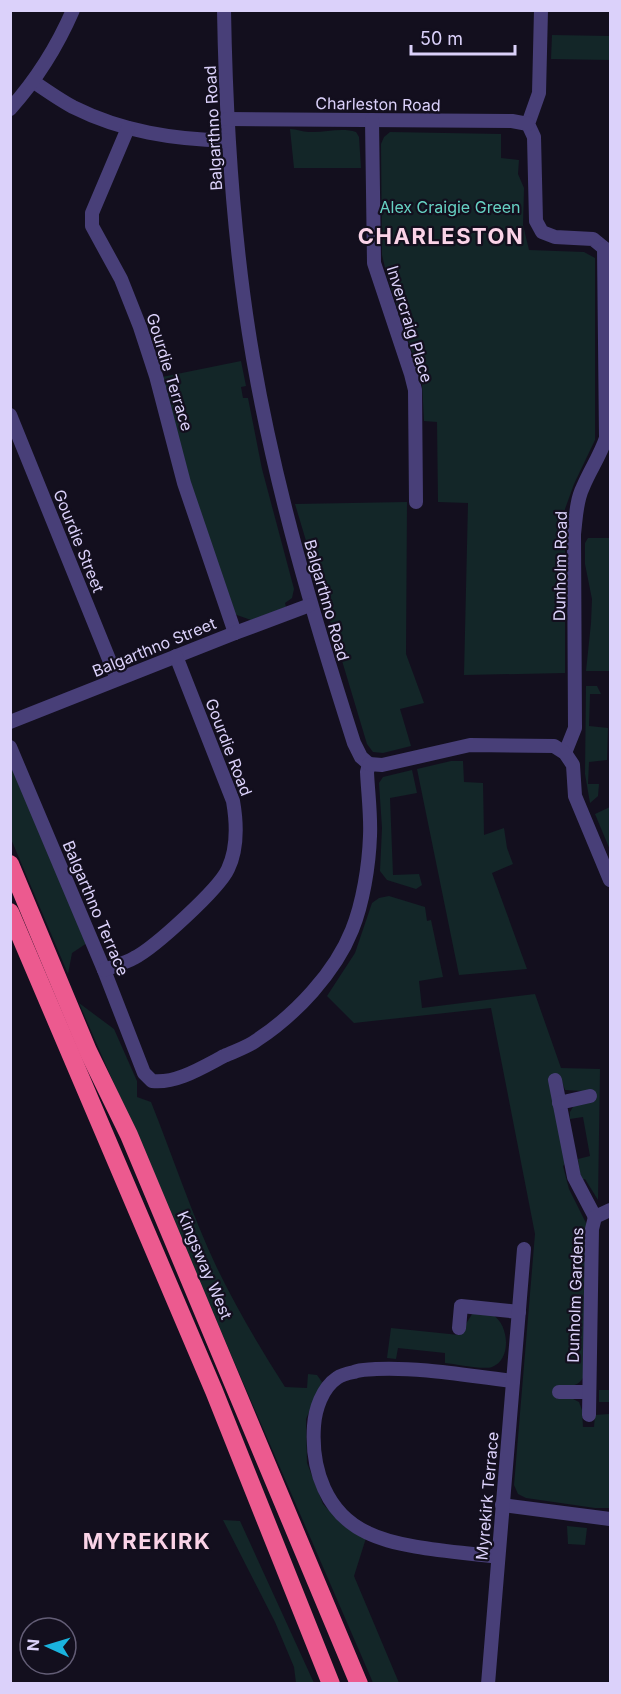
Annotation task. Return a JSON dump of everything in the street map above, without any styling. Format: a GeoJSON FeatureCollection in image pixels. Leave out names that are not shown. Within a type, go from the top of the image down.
{"type":"FeatureCollection","features":[{"type":"Feature","properties":{"kind":"highway","name":"Kingsway West"},"geometry":{"type":"LineString","coordinates":[[10,864],[88,1051],[129,1135],[358,1683]]}},
{"type":"Feature","properties":{"kind":"highway"},"geometry":{"type":"LineString","coordinates":[[10,912],[214,1391],[332,1683]]}},
{"type":"Feature","properties":{"kind":"street"},"geometry":{"type":"LineString","coordinates":[[10,109],[34,82],[62,36],[73,10]]}},
{"type":"Feature","properties":{"kind":"street","name":"Balgarthno Road"},"geometry":{"type":"LineString","coordinates":[[224,10],[228,141],[243,296],[253,357],[284,507],[310,605],[354,743],[361,757],[369,764]]}},
{"type":"Feature","properties":{"kind":"street"},"geometry":{"type":"LineString","coordinates":[[541,10],[539,93],[528,124],[534,137],[536,221],[542,232],[555,237],[593,239],[607,247]]}},
{"type":"Feature","properties":{"kind":"street"},"geometry":{"type":"LineString","coordinates":[[34,82],[71,106],[101,120],[153,135],[191,140],[228,141]]}},
{"type":"Feature","properties":{"kind":"street","name":"Charleston Road"},"geometry":{"type":"LineString","coordinates":[[227,119],[512,121],[528,124]]}},
{"type":"Feature","properties":{"kind":"street","name":"Invercraig Place"},"geometry":{"type":"LineString","coordinates":[[372,120],[374,263],[415,390],[416,502]]}},
{"type":"Feature","properties":{"kind":"street","name":"Gourdie Terrace"},"geometry":{"type":"LineString","coordinates":[[128,128],[92,213],[92,226],[121,279],[140,327],[156,376],[184,483],[235,633]]}},
{"type":"Feature","properties":{"kind":"street","name":"Dunholm Road"},"geometry":{"type":"LineString","coordinates":[[565,753],[575,728],[574,534],[577,508],[582,488],[601,454],[606,438],[607,247]]}},
{"type":"Feature","properties":{"kind":"street","name":"Gourdie Street"},"geometry":{"type":"LineString","coordinates":[[10,415],[117,679]]}},
{"type":"Feature","properties":{"kind":"street","name":"Balgarthno Street"},"geometry":{"type":"LineString","coordinates":[[10,722],[310,605]]}},
{"type":"Feature","properties":{"kind":"street","name":"Gourdie Road"},"geometry":{"type":"LineString","coordinates":[[104,970],[135,958],[154,945],[206,897],[228,870],[235,847],[237,820],[233,801],[176,656]]}},
{"type":"Feature","properties":{"kind":"street"},"geometry":{"type":"LineString","coordinates":[[369,764],[382,765],[470,745],[554,746],[565,753],[573,765],[575,796],[610,880]]}},
{"type":"Feature","properties":{"kind":"street","name":"Balgarthno Terrace"},"geometry":{"type":"LineString","coordinates":[[10,747],[104,970],[144,1073],[152,1081],[162,1082],[194,1071],[256,1041],[288,1017],[329,971],[352,931],[365,882],[370,835],[367,772],[369,764]]}},
{"type":"Feature","properties":{"kind":"street"},"geometry":{"type":"LineString","coordinates":[[555,1080],[574,1177],[595,1217]]}},
{"type":"Feature","properties":{"kind":"street"},"geometry":{"type":"LineString","coordinates":[[559,1103],[590,1096]]}},
{"type":"Feature","properties":{"kind":"street","name":"Dunholm Gardens"},"geometry":{"type":"LineString","coordinates":[[588,1415],[591,1229],[595,1217],[610,1210]]}},
{"type":"Feature","properties":{"kind":"street","name":"Myrekirk Terrace"},"geometry":{"type":"LineString","coordinates":[[488,1683],[524,1249]]}},
{"type":"Feature","properties":{"kind":"street"},"geometry":{"type":"LineString","coordinates":[[459,1328],[461,1306],[519,1312]]}},
{"type":"Feature","properties":{"kind":"street"},"geometry":{"type":"LineString","coordinates":[[498,1557],[394,1542],[368,1533],[344,1519],[327,1497],[316,1470],[312,1445],[314,1419],[321,1398],[336,1378],[357,1370],[398,1368],[513,1381]]}},
{"type":"Feature","properties":{"kind":"street"},"geometry":{"type":"LineString","coordinates":[[559,1392],[589,1392]]}},
{"type":"Feature","properties":{"kind":"street"},"geometry":{"type":"LineString","coordinates":[[502,1505],[610,1519]]}},
{"type":"Feature","properties":{"kind":"green space"},"geometry":{"type":"Polygon","coordinates":[[[552,35],[610,36],[610,60],[551,59],[552,35]]]}},
{"type":"Feature","properties":{"kind":"green space"},"geometry":{"type":"Polygon","coordinates":[[[290,129],[309,132],[345,130],[356,132],[359,137],[361,168],[294,168],[290,129]]]}},
{"type":"Feature","properties":{"kind":"green space","name":"Alex Craigie Green"},"geometry":{"type":"Polygon","coordinates":[[[390,132],[501,134],[501,158],[519,160],[518,174],[524,188],[523,225],[529,250],[584,252],[595,258],[595,440],[565,509],[565,673],[464,675],[468,503],[438,502],[437,422],[424,421],[422,383],[382,255],[381,144],[390,132]]]}},
{"type":"Feature","properties":{"kind":"green space"},"geometry":{"type":"Polygon","coordinates":[[[241,361],[246,386],[241,387],[243,398],[248,398],[262,469],[294,589],[292,598],[285,603],[286,607],[251,620],[234,614],[190,483],[162,377],[241,361]]]}},
{"type":"Feature","properties":{"kind":"green space"},"geometry":{"type":"Polygon","coordinates":[[[407,502],[406,654],[424,703],[400,709],[411,746],[383,753],[373,752],[367,744],[295,504],[407,502]]]}},
{"type":"Feature","properties":{"kind":"green space"},"geometry":{"type":"Polygon","coordinates":[[[588,538],[610,538],[610,671],[586,671],[592,599],[585,564],[585,543],[588,538]]]}},
{"type":"Feature","properties":{"kind":"green space"},"geometry":{"type":"Polygon","coordinates":[[[586,686],[597,686],[601,694],[590,694],[589,726],[608,728],[607,760],[589,762],[588,784],[599,784],[598,796],[590,803],[585,774],[586,686]]]}},
{"type":"Feature","properties":{"kind":"green space"},"geometry":{"type":"Polygon","coordinates":[[[451,761],[463,761],[464,782],[483,783],[484,835],[504,828],[507,848],[513,864],[492,873],[527,969],[459,975],[417,769],[451,761]]]}},
{"type":"Feature","properties":{"kind":"green space"},"geometry":{"type":"Polygon","coordinates":[[[10,763],[87,943],[72,953],[68,974],[11,839],[10,763]]]}},
{"type":"Feature","properties":{"kind":"green space"},"geometry":{"type":"Polygon","coordinates":[[[412,770],[417,793],[390,798],[393,875],[419,874],[422,885],[416,889],[387,880],[380,871],[382,828],[379,783],[383,777],[412,770]]]}},
{"type":"Feature","properties":{"kind":"green space"},"geometry":{"type":"Polygon","coordinates":[[[610,807],[610,850],[595,814],[610,807]]]}},
{"type":"Feature","properties":{"kind":"green space"},"geometry":{"type":"Polygon","coordinates":[[[389,896],[425,907],[427,921],[431,920],[443,977],[419,981],[422,1008],[535,994],[561,1068],[600,1069],[598,1200],[585,1179],[581,1180],[578,1159],[590,1156],[583,1117],[570,1119],[570,1112],[582,1091],[565,1090],[561,1079],[566,1163],[563,1166],[569,1189],[586,1223],[584,1376],[579,1383],[557,1387],[557,1399],[573,1399],[579,1402],[583,1427],[594,1427],[595,1415],[609,1414],[609,1402],[599,1402],[599,1390],[610,1390],[610,1508],[526,1498],[518,1494],[514,1485],[535,1234],[491,1008],[354,1023],[327,996],[355,953],[372,903],[379,898],[389,896]]]}},
{"type":"Feature","properties":{"kind":"green space"},"geometry":{"type":"Polygon","coordinates":[[[79,1003],[114,1029],[137,1081],[137,1097],[151,1102],[217,1268],[249,1328],[285,1387],[307,1388],[308,1374],[317,1375],[322,1382],[306,1419],[307,1463],[323,1504],[344,1526],[366,1538],[354,1576],[399,1683],[373,1683],[79,1003]]]}},
{"type":"Feature","properties":{"kind":"green space"},"geometry":{"type":"Polygon","coordinates":[[[474,1311],[493,1315],[505,1334],[503,1357],[492,1367],[445,1363],[445,1353],[398,1348],[396,1359],[387,1358],[391,1328],[459,1335],[474,1311]]]}},
{"type":"Feature","properties":{"kind":"green space"},"geometry":{"type":"Polygon","coordinates":[[[223,1520],[240,1521],[314,1683],[296,1683],[294,1667],[275,1622],[223,1520]]]}},
{"type":"Feature","properties":{"kind":"green space"},"geometry":{"type":"Polygon","coordinates":[[[567,1526],[587,1528],[585,1545],[568,1544],[567,1526]]]}},
{"type":"Feature","properties":{"kind":"district","name":"CHARLESTON"},"geometry":{"type":"Point","coordinates":[441,236]}},
{"type":"Feature","properties":{"kind":"district","name":"MYREKIRK"},"geometry":{"type":"Point","coordinates":[147,1541]}}]}
